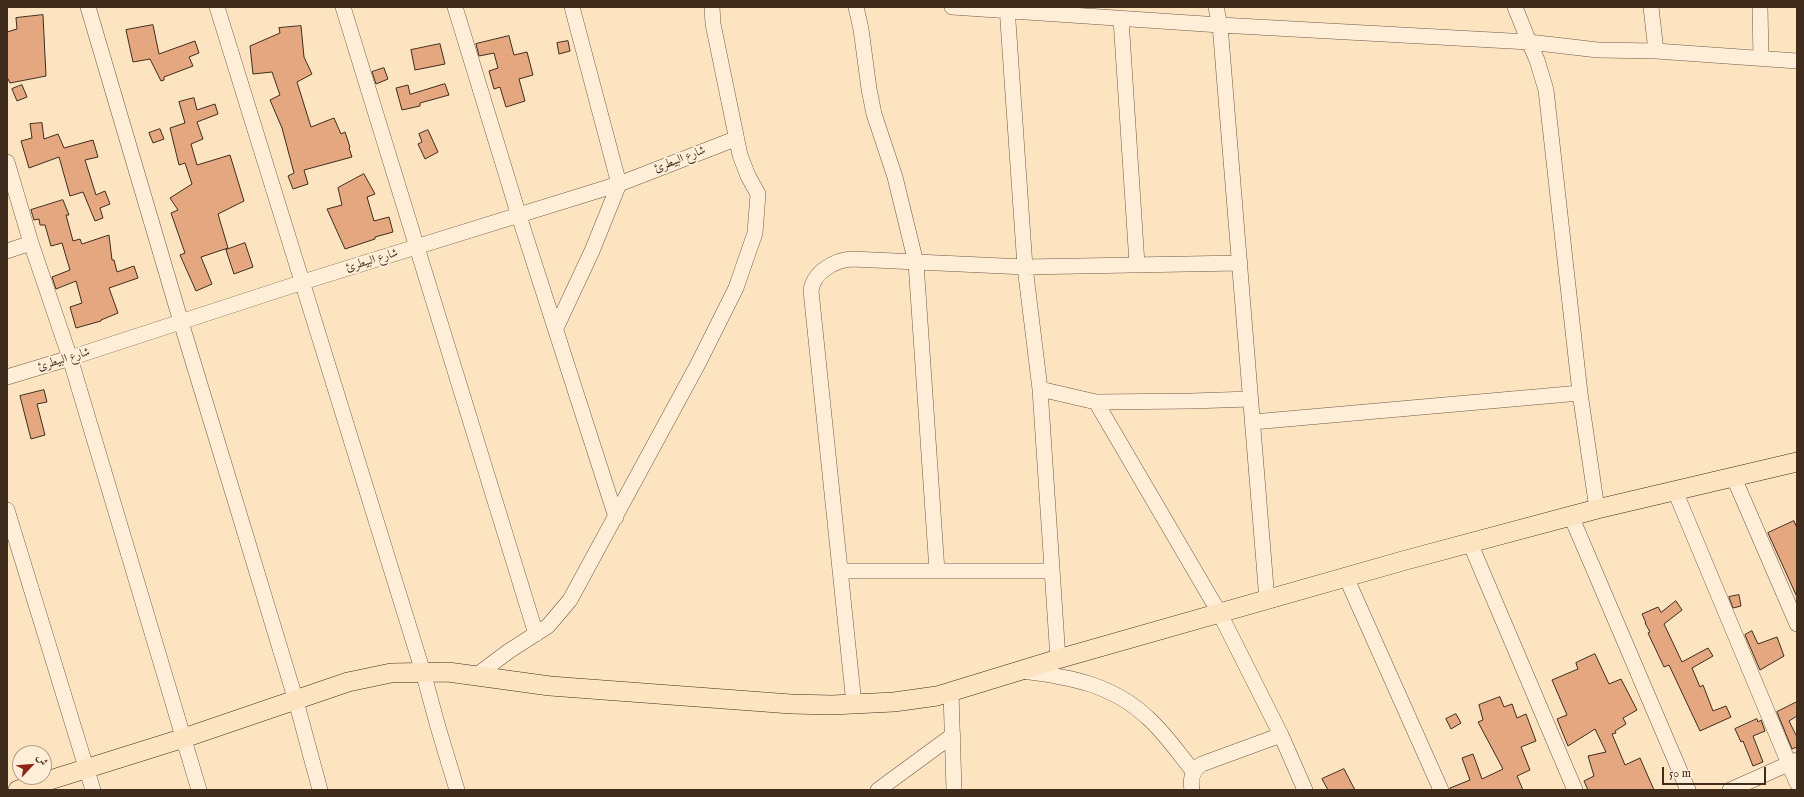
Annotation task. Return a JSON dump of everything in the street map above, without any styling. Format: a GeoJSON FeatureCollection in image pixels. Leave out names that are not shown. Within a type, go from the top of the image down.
{"type":"FeatureCollection","features":[{"type":"Feature","properties":{"kind":"main road"},"geometry":{"type":"LineString","coordinates":[[18,790],[184,738],[358,679],[391,674],[448,672],[550,686],[619,690],[749,702],[811,705],[854,704],[906,700],[951,692],[1058,659],[1470,543],[1597,509],[1797,462]]}},
{"type":"Feature","properties":{"kind":"street"},"geometry":{"type":"LineString","coordinates":[[88,7],[181,322],[296,701],[320,790]]}},
{"type":"Feature","properties":{"kind":"street"},"geometry":{"type":"LineString","coordinates":[[217,7],[424,672],[438,727],[457,790]]}},
{"type":"Feature","properties":{"kind":"street"},"geometry":{"type":"LineString","coordinates":[[343,7],[536,634]]}},
{"type":"Feature","properties":{"kind":"street"},"geometry":{"type":"LineString","coordinates":[[455,7],[519,216],[616,517]]}},
{"type":"Feature","properties":{"kind":"street"},"geometry":{"type":"LineString","coordinates":[[556,328],[592,251],[619,184],[572,7]]}},
{"type":"Feature","properties":{"kind":"street"},"geometry":{"type":"LineString","coordinates":[[478,675],[555,619],[570,600],[702,357],[736,288],[753,242],[758,194],[745,169],[736,139],[712,24],[712,7]]}},
{"type":"Feature","properties":{"kind":"street"},"geometry":{"type":"LineString","coordinates":[[856,7],[861,29],[874,114],[894,177],[916,263],[937,571]]}},
{"type":"Feature","properties":{"kind":"street"},"geometry":{"type":"LineString","coordinates":[[952,7],[1007,9],[1121,19],[1529,42],[1598,50],[1656,50],[1797,61]]}},
{"type":"Feature","properties":{"kind":"street"},"geometry":{"type":"LineString","coordinates":[[1216,7],[1220,25],[1267,600]]}},
{"type":"Feature","properties":{"kind":"street"},"geometry":{"type":"LineString","coordinates":[[1515,7],[1537,60],[1546,90],[1580,393],[1597,509]]}},
{"type":"Feature","properties":{"kind":"street"},"geometry":{"type":"LineString","coordinates":[[1651,7],[1656,50]]}},
{"type":"Feature","properties":{"kind":"street"},"geometry":{"type":"LineString","coordinates":[[1760,7],[1761,58]]}},
{"type":"Feature","properties":{"kind":"street"},"geometry":{"type":"LineString","coordinates":[[1007,9],[1025,267],[1040,389],[1058,659]]}},
{"type":"Feature","properties":{"kind":"street"},"geometry":{"type":"LineString","coordinates":[[1121,19],[1137,264]]}},
{"type":"Feature","properties":{"kind":"street","name":"شارع البيطرئ"},"geometry":{"type":"LineString","coordinates":[[7,378],[303,282],[619,184],[736,139]]}},
{"type":"Feature","properties":{"kind":"street"},"geometry":{"type":"LineString","coordinates":[[7,162],[31,243],[70,358],[200,790]]}},
{"type":"Feature","properties":{"kind":"street"},"geometry":{"type":"LineString","coordinates":[[7,251],[31,243]]}},
{"type":"Feature","properties":{"kind":"street"},"geometry":{"type":"LineString","coordinates":[[854,704],[812,284],[818,274],[836,263],[847,259],[1025,267],[1240,263]]}},
{"type":"Feature","properties":{"kind":"street"},"geometry":{"type":"LineString","coordinates":[[1040,389],[1096,402],[1192,402],[1250,399]]}},
{"type":"Feature","properties":{"kind":"street"},"geometry":{"type":"LineString","coordinates":[[1252,422],[1580,393]]}},
{"type":"Feature","properties":{"kind":"street"},"geometry":{"type":"LineString","coordinates":[[1096,402],[1220,614],[1280,735],[1305,790]]}},
{"type":"Feature","properties":{"kind":"street"},"geometry":{"type":"LineString","coordinates":[[1734,478],[1797,624]]}},
{"type":"Feature","properties":{"kind":"street"},"geometry":{"type":"LineString","coordinates":[[1675,491],[1793,762],[1797,783]]}},
{"type":"Feature","properties":{"kind":"street"},"geometry":{"type":"LineString","coordinates":[[7,510],[93,790]]}},
{"type":"Feature","properties":{"kind":"street"},"geometry":{"type":"LineString","coordinates":[[1572,516],[1688,790]]}},
{"type":"Feature","properties":{"kind":"street"},"geometry":{"type":"LineString","coordinates":[[1470,543],[1575,790]]}},
{"type":"Feature","properties":{"kind":"street"},"geometry":{"type":"LineString","coordinates":[[840,571],[1052,571]]}},
{"type":"Feature","properties":{"kind":"street"},"geometry":{"type":"LineString","coordinates":[[1346,577],[1441,790]]}},
{"type":"Feature","properties":{"kind":"street"},"geometry":{"type":"LineString","coordinates":[[1020,671],[1075,679],[1108,691],[1126,701],[1149,718],[1194,772]]}},
{"type":"Feature","properties":{"kind":"street"},"geometry":{"type":"LineString","coordinates":[[951,692],[954,790]]}},
{"type":"Feature","properties":{"kind":"street"},"geometry":{"type":"LineString","coordinates":[[878,790],[953,735]]}},
{"type":"Feature","properties":{"kind":"street"},"geometry":{"type":"LineString","coordinates":[[1192,790],[1191,779],[1194,772],[1205,762],[1280,735]]}},
{"type":"Feature","properties":{"kind":"street"},"geometry":{"type":"LineString","coordinates":[[1730,790],[1793,762]]}},
{"type":"Feature","properties":{"kind":"building"},"geometry":{"type":"Polygon","coordinates":[[[43,15],[46,76],[10,83],[7,77],[7,32],[17,29],[16,18],[43,15]]]}},
{"type":"Feature","properties":{"kind":"building"},"geometry":{"type":"Polygon","coordinates":[[[153,25],[159,54],[195,41],[199,53],[189,57],[193,66],[164,77],[164,80],[161,81],[150,59],[133,62],[126,30],[153,25]]]}},
{"type":"Feature","properties":{"kind":"building"},"geometry":{"type":"Polygon","coordinates":[[[301,26],[304,57],[312,74],[297,82],[311,127],[334,118],[341,134],[345,132],[352,157],[304,170],[308,184],[293,189],[288,176],[294,173],[282,128],[270,100],[280,95],[272,72],[253,74],[250,46],[280,33],[279,28],[301,26]]]}},
{"type":"Feature","properties":{"kind":"building"},"geometry":{"type":"Polygon","coordinates":[[[509,36],[514,55],[527,52],[533,75],[519,79],[525,101],[506,107],[500,87],[494,89],[489,71],[498,68],[494,53],[479,56],[476,44],[509,36]]]}},
{"type":"Feature","properties":{"kind":"building"},"geometry":{"type":"Polygon","coordinates":[[[568,41],[570,51],[559,54],[557,43],[568,41]]]}},
{"type":"Feature","properties":{"kind":"building"},"geometry":{"type":"Polygon","coordinates":[[[440,44],[445,64],[415,70],[411,50],[440,44]]]}},
{"type":"Feature","properties":{"kind":"building"},"geometry":{"type":"Polygon","coordinates":[[[384,68],[388,79],[376,84],[372,72],[384,68]]]}},
{"type":"Feature","properties":{"kind":"building"},"geometry":{"type":"Polygon","coordinates":[[[445,84],[449,95],[420,103],[420,106],[402,110],[396,88],[408,85],[410,94],[445,84]]]}},
{"type":"Feature","properties":{"kind":"building"},"geometry":{"type":"Polygon","coordinates":[[[22,85],[27,97],[17,101],[12,89],[22,85]]]}},
{"type":"Feature","properties":{"kind":"building"},"geometry":{"type":"Polygon","coordinates":[[[194,98],[197,110],[215,104],[218,114],[197,122],[203,139],[191,144],[197,165],[230,155],[244,201],[218,214],[228,248],[201,257],[212,284],[196,291],[180,255],[185,253],[171,213],[178,210],[170,198],[192,184],[185,163],[179,165],[170,128],[185,123],[179,102],[194,98]]]}},
{"type":"Feature","properties":{"kind":"building"},"geometry":{"type":"Polygon","coordinates":[[[42,123],[44,139],[58,134],[64,148],[93,140],[98,157],[85,160],[96,195],[105,191],[110,204],[100,208],[103,218],[95,221],[83,192],[70,196],[59,157],[29,168],[21,141],[32,138],[30,124],[42,123]]]}},
{"type":"Feature","properties":{"kind":"building"},"geometry":{"type":"Polygon","coordinates":[[[160,129],[164,139],[153,143],[149,133],[160,129]]]}},
{"type":"Feature","properties":{"kind":"building"},"geometry":{"type":"Polygon","coordinates":[[[428,130],[438,152],[425,159],[418,144],[422,142],[419,134],[428,130]]]}},
{"type":"Feature","properties":{"kind":"building"},"geometry":{"type":"Polygon","coordinates":[[[364,174],[375,194],[367,197],[374,221],[389,217],[393,232],[375,237],[375,239],[345,249],[327,209],[342,205],[338,188],[364,174]]]}},
{"type":"Feature","properties":{"kind":"building"},"geometry":{"type":"Polygon","coordinates":[[[63,200],[69,215],[66,215],[73,241],[80,239],[82,244],[109,235],[112,260],[114,260],[117,272],[134,266],[138,278],[109,288],[118,313],[101,321],[76,328],[70,307],[82,303],[76,281],[56,289],[52,277],[70,270],[62,243],[51,246],[45,225],[40,225],[39,219],[34,220],[31,210],[63,200]]]}},
{"type":"Feature","properties":{"kind":"building"},"geometry":{"type":"Polygon","coordinates":[[[245,243],[253,267],[234,274],[226,250],[245,243]]]}},
{"type":"Feature","properties":{"kind":"building"},"geometry":{"type":"Polygon","coordinates":[[[44,390],[47,402],[37,404],[45,435],[31,439],[20,396],[44,390]]]}},
{"type":"Feature","properties":{"kind":"building"},"geometry":{"type":"Polygon","coordinates":[[[1794,521],[1797,528],[1797,597],[1768,533],[1794,521]]]}},
{"type":"Feature","properties":{"kind":"building"},"geometry":{"type":"Polygon","coordinates":[[[1739,595],[1741,606],[1733,608],[1729,597],[1739,595]]]}},
{"type":"Feature","properties":{"kind":"building"},"geometry":{"type":"Polygon","coordinates":[[[1676,601],[1682,610],[1664,624],[1682,662],[1708,648],[1713,656],[1692,668],[1700,687],[1703,685],[1713,711],[1726,706],[1731,717],[1700,731],[1669,665],[1664,667],[1648,633],[1650,632],[1642,614],[1658,607],[1661,612],[1676,601]]]}},
{"type":"Feature","properties":{"kind":"building"},"geometry":{"type":"Polygon","coordinates":[[[1752,631],[1758,644],[1777,637],[1784,656],[1760,670],[1745,635],[1752,631]]]}},
{"type":"Feature","properties":{"kind":"building"},"geometry":{"type":"Polygon","coordinates":[[[1595,654],[1609,684],[1621,679],[1637,710],[1623,718],[1626,724],[1615,731],[1616,733],[1612,734],[1625,765],[1640,758],[1654,790],[1588,790],[1584,781],[1594,776],[1588,756],[1606,752],[1595,729],[1568,746],[1557,719],[1567,715],[1552,680],[1578,669],[1576,663],[1595,654]]]}},
{"type":"Feature","properties":{"kind":"building"},"geometry":{"type":"Polygon","coordinates":[[[1500,697],[1504,707],[1512,704],[1517,718],[1526,714],[1536,741],[1521,747],[1530,770],[1517,776],[1523,790],[1450,790],[1450,788],[1470,780],[1462,758],[1473,754],[1482,779],[1503,769],[1478,722],[1483,720],[1479,705],[1500,697]]]}},
{"type":"Feature","properties":{"kind":"building"},"geometry":{"type":"Polygon","coordinates":[[[1797,702],[1797,716],[1789,721],[1797,737],[1797,747],[1792,749],[1777,712],[1797,702]]]}},
{"type":"Feature","properties":{"kind":"building"},"geometry":{"type":"Polygon","coordinates":[[[1456,714],[1461,723],[1451,729],[1446,719],[1456,714]]]}},
{"type":"Feature","properties":{"kind":"building"},"geometry":{"type":"Polygon","coordinates":[[[1757,719],[1758,722],[1761,720],[1765,731],[1753,736],[1763,762],[1753,766],[1743,741],[1741,742],[1735,729],[1757,719]]]}},
{"type":"Feature","properties":{"kind":"building"},"geometry":{"type":"Polygon","coordinates":[[[1344,769],[1355,790],[1328,790],[1322,779],[1344,769]]]}}]}
